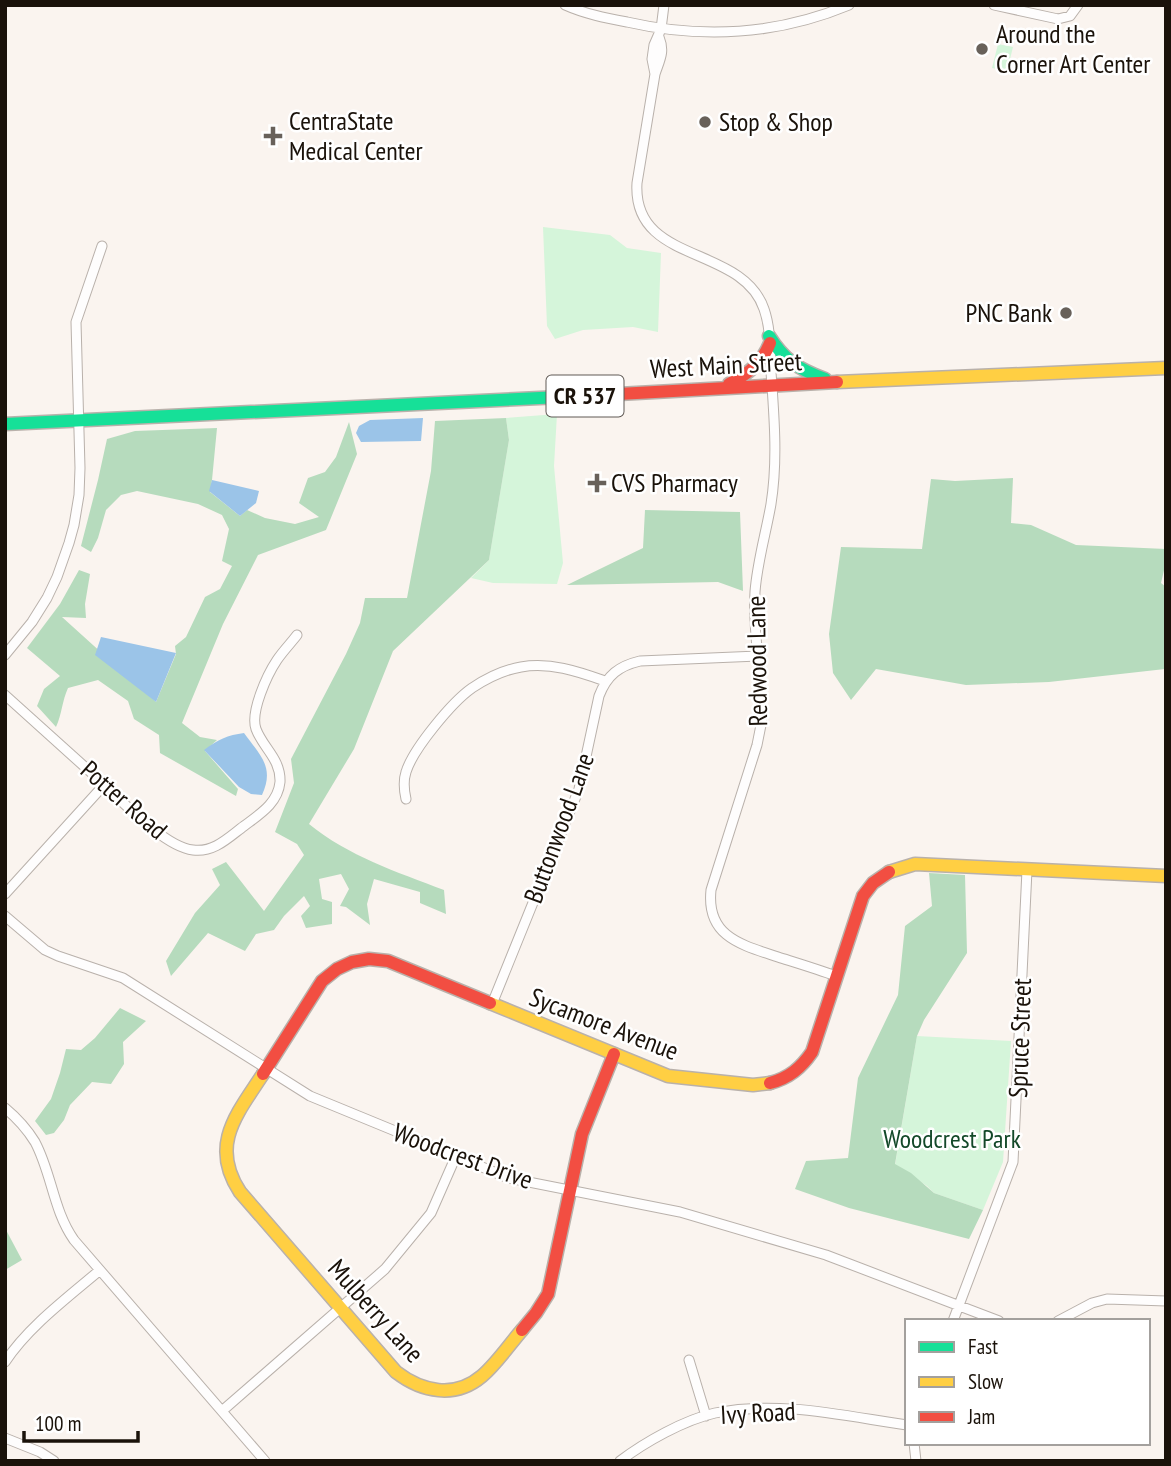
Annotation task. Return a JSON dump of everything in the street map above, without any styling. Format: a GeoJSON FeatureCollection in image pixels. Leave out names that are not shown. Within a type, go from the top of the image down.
{"type":"FeatureCollection","features":[{"type":"Feature","properties":{"kind":"street"},"geometry":{"type":"LineString","coordinates":[[565,5],[660,33],[770,29],[828,14],[849,5]]}},
{"type":"Feature","properties":{"kind":"street","name":"Redwood Lane"},"geometry":{"type":"LineString","coordinates":[[664,5],[660,33],[652,58],[655,74],[637,183],[640,210],[648,225],[661,237],[747,282],[760,299],[769,339],[772,384],[775,478],[755,593],[762,715],[760,734],[711,890],[712,912],[720,928],[737,943],[836,976]]}},
{"type":"Feature","properties":{"kind":"street"},"geometry":{"type":"LineString","coordinates":[[993,5],[1058,19],[1070,16],[1078,5]]}},
{"type":"Feature","properties":{"kind":"street"},"geometry":{"type":"LineString","coordinates":[[5,655],[32,622],[47,598],[69,543],[79,495],[80,468],[76,322],[102,246]]}},
{"type":"Feature","properties":{"kind":"street"},"geometry":{"type":"LineString","coordinates":[[769,339],[799,370],[833,382]]}},
{"type":"Feature","properties":{"kind":"street"},"geometry":{"type":"LineString","coordinates":[[722,387],[751,371],[764,357],[769,339]]}},
{"type":"Feature","properties":{"kind":"street","name":"West Main Street"},"geometry":{"type":"LineString","coordinates":[[79,421],[772,384],[1166,368]]}},
{"type":"Feature","properties":{"kind":"street","name":"CR 537"},"geometry":{"type":"LineString","coordinates":[[5,424],[79,421]]}},
{"type":"Feature","properties":{"kind":"street","name":"Potter Road"},"geometry":{"type":"LineString","coordinates":[[5,695],[160,833],[176,845],[192,850],[210,849],[263,812],[275,798],[280,781],[279,771],[273,755],[256,730],[255,710],[275,663],[298,635]]}},
{"type":"Feature","properties":{"kind":"street"},"geometry":{"type":"LineString","coordinates":[[406,799],[406,772],[420,747],[459,699],[498,673],[513,668],[544,665],[570,669],[605,681],[617,670],[640,661],[758,656]]}},
{"type":"Feature","properties":{"kind":"street","name":"Buttonwood Lane"},"geometry":{"type":"LineString","coordinates":[[492,1004],[579,789],[599,696],[605,681]]}},
{"type":"Feature","properties":{"kind":"street"},"geometry":{"type":"LineString","coordinates":[[5,894],[104,785]]}},
{"type":"Feature","properties":{"kind":"street","name":"Sycamore Avenue"},"geometry":{"type":"LineString","coordinates":[[225,1160],[230,1126],[266,1068],[322,981],[336,969],[352,961],[388,961],[673,1077],[752,1086],[775,1083],[794,1073],[806,1062],[812,1052],[863,897],[874,882],[890,870],[915,864],[1166,876]]}},
{"type":"Feature","properties":{"kind":"street","name":"Spruce Street"},"geometry":{"type":"LineString","coordinates":[[954,1319],[1013,1162],[1027,870]]}},
{"type":"Feature","properties":{"kind":"street","name":"Woodcrest Drive"},"geometry":{"type":"LineString","coordinates":[[5,916],[45,950],[123,978],[317,1100],[508,1178],[680,1212],[826,1255],[994,1319]]}},
{"type":"Feature","properties":{"kind":"street","name":"Mulberry Lane"},"geometry":{"type":"LineString","coordinates":[[225,1160],[229,1175],[240,1192],[396,1372],[407,1382],[424,1390],[454,1391],[469,1385],[486,1372],[540,1308],[548,1294],[582,1134],[614,1054]]}},
{"type":"Feature","properties":{"kind":"street"},"geometry":{"type":"LineString","coordinates":[[5,1108],[32,1138],[44,1165],[55,1204],[74,1240],[265,1461]]}},
{"type":"Feature","properties":{"kind":"street"},"geometry":{"type":"LineString","coordinates":[[222,1411],[385,1269],[427,1219],[456,1156]]}},
{"type":"Feature","properties":{"kind":"street"},"geometry":{"type":"LineString","coordinates":[[5,1362],[33,1328],[100,1270]]}},
{"type":"Feature","properties":{"kind":"street"},"geometry":{"type":"LineString","coordinates":[[1062,1319],[1092,1303],[1107,1299],[1166,1301]]}},
{"type":"Feature","properties":{"kind":"street"},"geometry":{"type":"LineString","coordinates":[[689,1360],[706,1416]]}},
{"type":"Feature","properties":{"kind":"street","name":"Ivy Road"},"geometry":{"type":"LineString","coordinates":[[620,1461],[659,1436],[717,1413],[768,1408],[795,1409],[905,1425]]}},
{"type":"Feature","properties":{"kind":"street"},"geometry":{"type":"LineString","coordinates":[[5,1438],[40,1452],[54,1461]]}},
{"type":"Feature","properties":{"kind":"green space"},"geometry":{"type":"Polygon","coordinates":[[[998,44],[1013,47],[1007,71],[992,68],[998,44]]]}},
{"type":"Feature","properties":{"kind":"green space"},"geometry":{"type":"Polygon","coordinates":[[[543,227],[610,235],[627,248],[661,253],[658,332],[633,327],[583,330],[555,339],[547,326],[543,227]]]}},
{"type":"Feature","properties":{"kind":"green space"},"geometry":{"type":"Polygon","coordinates":[[[557,414],[554,466],[563,563],[557,584],[493,583],[471,578],[489,560],[509,440],[506,418],[557,414]]]}},
{"type":"Feature","properties":{"kind":"green space"},"geometry":{"type":"Polygon","coordinates":[[[506,418],[509,440],[489,560],[393,651],[354,749],[309,824],[356,854],[444,890],[446,914],[420,903],[420,892],[374,879],[367,904],[370,925],[346,907],[340,906],[349,889],[341,874],[319,879],[322,899],[332,902],[332,924],[306,928],[301,916],[310,906],[304,896],[274,930],[256,934],[245,951],[208,933],[171,976],[166,961],[195,913],[220,885],[212,869],[226,862],[264,911],[304,855],[297,844],[275,832],[294,783],[291,759],[346,654],[360,623],[365,598],[407,598],[431,471],[435,421],[506,418]]]}},
{"type":"Feature","properties":{"kind":"green space"},"geometry":{"type":"Polygon","coordinates":[[[349,422],[357,454],[326,530],[258,555],[223,624],[182,723],[200,737],[217,740],[205,751],[238,789],[236,796],[160,753],[159,735],[134,719],[128,701],[98,680],[68,688],[56,727],[37,706],[44,689],[60,676],[27,648],[60,604],[79,570],[90,574],[85,604],[86,618],[62,617],[156,702],[176,654],[175,646],[186,637],[205,597],[220,589],[232,566],[222,561],[229,529],[222,515],[198,504],[137,491],[121,495],[106,510],[91,552],[81,546],[107,439],[135,431],[217,428],[210,492],[240,516],[247,510],[265,518],[295,524],[319,517],[299,503],[308,478],[325,472],[336,457],[349,422]]]}},
{"type":"Feature","properties":{"kind":"green space"},"geometry":{"type":"Polygon","coordinates":[[[1013,478],[1011,523],[1031,525],[1076,545],[1166,549],[1161,583],[1166,587],[1165,669],[1049,682],[966,685],[876,669],[851,700],[833,673],[829,634],[841,547],[922,549],[931,479],[955,481],[1013,478]]]}},
{"type":"Feature","properties":{"kind":"green space"},"geometry":{"type":"Polygon","coordinates":[[[645,510],[740,512],[743,591],[718,582],[567,585],[643,548],[645,510]]]}},
{"type":"Feature","properties":{"kind":"green space"},"geometry":{"type":"Polygon","coordinates":[[[929,873],[965,875],[967,953],[924,1020],[917,1036],[895,1164],[911,1173],[934,1193],[983,1210],[969,1239],[849,1208],[795,1189],[806,1161],[848,1158],[858,1078],[898,995],[905,926],[932,906],[929,873]]]}},
{"type":"Feature","properties":{"kind":"green space"},"geometry":{"type":"Polygon","coordinates":[[[120,1008],[146,1021],[123,1042],[124,1064],[111,1084],[92,1082],[70,1105],[64,1120],[54,1133],[46,1135],[35,1121],[51,1099],[66,1049],[81,1050],[120,1008]]]}},
{"type":"Feature","properties":{"kind":"green space","name":"Woodcrest Park"},"geometry":{"type":"Polygon","coordinates":[[[917,1036],[1011,1041],[1003,1162],[983,1210],[934,1193],[895,1165],[917,1036]]]}},
{"type":"Feature","properties":{"kind":"green space"},"geometry":{"type":"Polygon","coordinates":[[[5,1228],[22,1260],[5,1270],[5,1228]]]}},
{"type":"Feature","properties":{"kind":"water"},"geometry":{"type":"Polygon","coordinates":[[[423,418],[421,441],[361,442],[356,433],[359,426],[370,420],[423,418]]]}},
{"type":"Feature","properties":{"kind":"water"},"geometry":{"type":"Polygon","coordinates":[[[212,480],[259,491],[256,503],[240,516],[209,491],[212,480]]]}},
{"type":"Feature","properties":{"kind":"water"},"geometry":{"type":"Polygon","coordinates":[[[101,637],[176,653],[156,702],[95,655],[101,637]]]}},
{"type":"Feature","properties":{"kind":"water"},"geometry":{"type":"Polygon","coordinates":[[[244,733],[264,762],[267,777],[262,795],[251,794],[239,787],[204,750],[223,738],[244,733]]]}},
{"type":"Feature","properties":{"kind":"traffic: fast"},"geometry":{"type":"LineString","coordinates":[[769,336],[792,363],[825,379]]}},
{"type":"Feature","properties":{"kind":"traffic: fast"},"geometry":{"type":"LineString","coordinates":[[5,424],[582,396]]}},
{"type":"Feature","properties":{"kind":"traffic: slow"},"geometry":{"type":"LineString","coordinates":[[837,382],[1166,368]]}},
{"type":"Feature","properties":{"kind":"traffic: slow"},"geometry":{"type":"LineString","coordinates":[[889,872],[915,864],[1166,876]]}},
{"type":"Feature","properties":{"kind":"traffic: slow"},"geometry":{"type":"LineString","coordinates":[[490,1003],[668,1076],[753,1085],[770,1083]]}},
{"type":"Feature","properties":{"kind":"traffic: slow"},"geometry":{"type":"LineString","coordinates":[[263,1074],[230,1130],[227,1159],[231,1175],[240,1192],[396,1372],[428,1388],[461,1388],[482,1376],[522,1330]]}},
{"type":"Feature","properties":{"kind":"traffic: jam"},"geometry":{"type":"LineString","coordinates":[[729,384],[754,367],[770,343]]}},
{"type":"Feature","properties":{"kind":"traffic: jam"},"geometry":{"type":"LineString","coordinates":[[582,396],[837,382]]}},
{"type":"Feature","properties":{"kind":"traffic: jam"},"geometry":{"type":"LineString","coordinates":[[770,1083],[794,1072],[812,1052],[863,896],[873,883],[889,872]]}},
{"type":"Feature","properties":{"kind":"traffic: jam"},"geometry":{"type":"LineString","coordinates":[[263,1074],[322,981],[337,969],[352,962],[369,959],[388,961],[490,1003]]}},
{"type":"Feature","properties":{"kind":"traffic: jam"},"geometry":{"type":"LineString","coordinates":[[522,1330],[548,1294],[582,1134],[614,1054]]}},
{"type":"Feature","properties":{"kind":"place","name":"Around the Corner Art Center"},"geometry":{"type":"Point","coordinates":[982,49]}},
{"type":"Feature","properties":{"kind":"place","name":"Stop & Shop"},"geometry":{"type":"Point","coordinates":[705,122]}},
{"type":"Feature","properties":{"kind":"place","name":"CentraState Medical Center"},"geometry":{"type":"Point","coordinates":[273,136]}},
{"type":"Feature","properties":{"kind":"place","name":"PNC Bank"},"geometry":{"type":"Point","coordinates":[1066,313]}},
{"type":"Feature","properties":{"kind":"place","name":"CVS Pharmacy"},"geometry":{"type":"Point","coordinates":[597,483]}}]}
